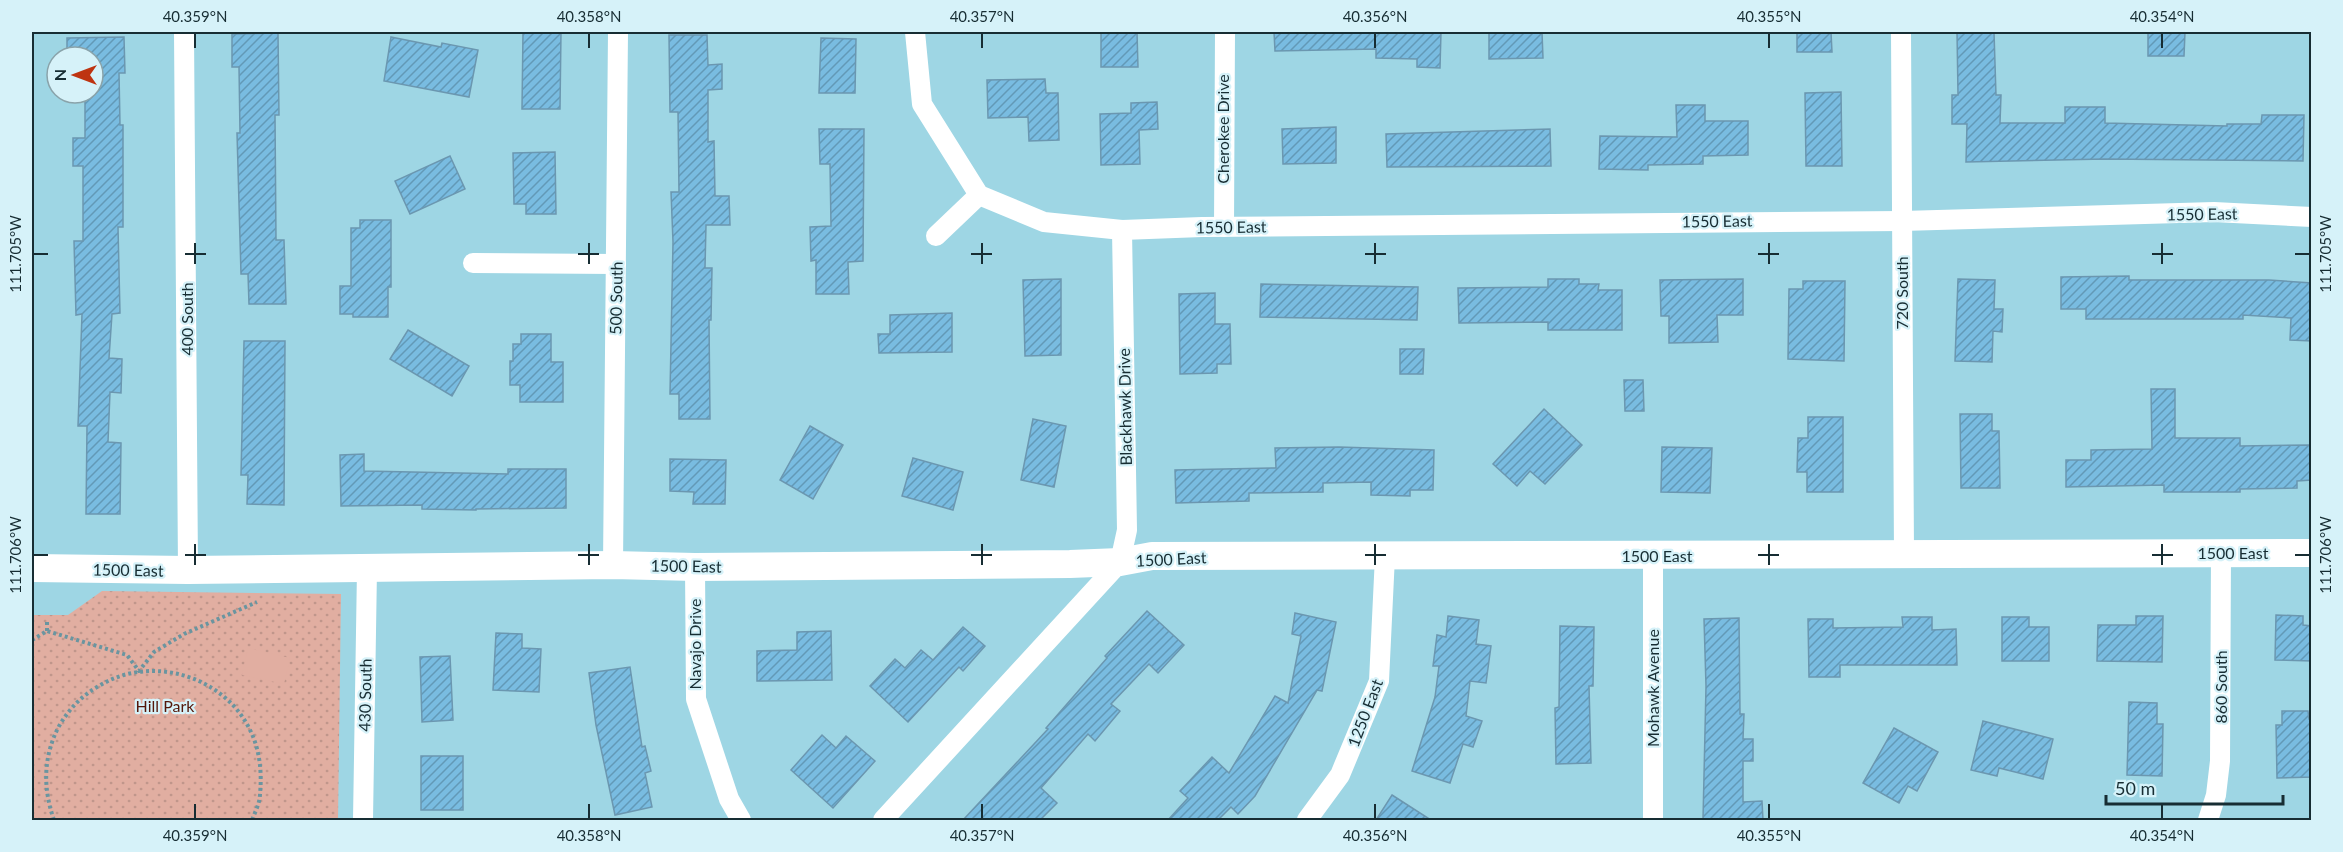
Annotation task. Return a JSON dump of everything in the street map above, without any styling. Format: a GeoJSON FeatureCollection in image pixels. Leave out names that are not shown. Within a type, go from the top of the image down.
{"type":"FeatureCollection","features":[{"type":"Feature","properties":{"kind":"street","name":"400 South"},"geometry":{"type":"LineString","coordinates":[[184,32],[188,570]]}},
{"type":"Feature","properties":{"kind":"street","name":"500 South"},"geometry":{"type":"LineString","coordinates":[[613,565],[618,32]]}},
{"type":"Feature","properties":{"kind":"street"},"geometry":{"type":"LineString","coordinates":[[915,32],[922,104],[979,195],[1044,222],[1122,230]]}},
{"type":"Feature","properties":{"kind":"street","name":"Cherokee Drive"},"geometry":{"type":"LineString","coordinates":[[1224,227],[1225,32]]}},
{"type":"Feature","properties":{"kind":"street","name":"720 South"},"geometry":{"type":"LineString","coordinates":[[1901,32],[1904,555]]}},
{"type":"Feature","properties":{"kind":"street"},"geometry":{"type":"LineString","coordinates":[[936,236],[979,195]]}},
{"type":"Feature","properties":{"kind":"street","name":"1550 East"},"geometry":{"type":"LineString","coordinates":[[1122,230],[1224,227],[1902,221],[2214,212],[2312,217]]}},
{"type":"Feature","properties":{"kind":"street","name":"Blackhawk Drive"},"geometry":{"type":"LineString","coordinates":[[1120,562],[1127,530],[1122,230]]}},
{"type":"Feature","properties":{"kind":"street"},"geometry":{"type":"LineString","coordinates":[[473,263],[616,264]]}},
{"type":"Feature","properties":{"kind":"street","name":"860 South"},"geometry":{"type":"LineString","coordinates":[[2208,820],[2216,795],[2220,761],[2222,553]]}},
{"type":"Feature","properties":{"kind":"street","name":"1500 East"},"geometry":{"type":"LineString","coordinates":[[32,568],[188,570],[613,565],[695,567],[1120,562],[1152,556],[2312,553]]}},
{"type":"Feature","properties":{"kind":"street","name":"1250 East"},"geometry":{"type":"LineString","coordinates":[[1307,820],[1340,775],[1379,681],[1385,556]]}},
{"type":"Feature","properties":{"kind":"street","name":"Mohawk Avenue"},"geometry":{"type":"LineString","coordinates":[[1653,556],[1653,820]]}},
{"type":"Feature","properties":{"kind":"street"},"geometry":{"type":"LineString","coordinates":[[883,820],[1120,562]]}},
{"type":"Feature","properties":{"kind":"street","name":"Navajo Drive"},"geometry":{"type":"LineString","coordinates":[[695,567],[696,699],[729,799],[741,820]]}},
{"type":"Feature","properties":{"kind":"street","name":"430 South"},"geometry":{"type":"LineString","coordinates":[[363,820],[367,568]]}},
{"type":"Feature","properties":{"kind":"path"},"geometry":{"type":"LineString","coordinates":[[139,670],[154,652],[184,634],[256,602]]}},
{"type":"Feature","properties":{"kind":"path"},"geometry":{"type":"LineString","coordinates":[[47,622],[47,631]]}},
{"type":"Feature","properties":{"kind":"path"},"geometry":{"type":"LineString","coordinates":[[32,640],[47,631],[127,656],[139,670]]}},
{"type":"Feature","properties":{"kind":"path"},"geometry":{"type":"LineString","coordinates":[[54,820],[47,802],[45,772],[51,742],[64,716],[85,694],[111,678],[139,670],[173,671],[205,682],[231,703],[251,731],[260,763],[260,797],[252,820]]}},
{"type":"Feature","properties":{"kind":"green space","name":"Hill Park"},"geometry":{"type":"Polygon","coordinates":[[[102,591],[341,594],[338,820],[32,820],[32,615],[68,615],[102,591]]]}},
{"type":"Feature","properties":{"kind":"green space"},"geometry":{"type":"Polygon","coordinates":[[[248,648],[290,658],[284,684],[242,675],[248,648]]]}},
{"type":"Feature","properties":{"kind":"building"},"geometry":{"type":"Polygon","coordinates":[[[523,32],[561,32],[560,109],[522,109],[523,32]]]}},
{"type":"Feature","properties":{"kind":"building"},"geometry":{"type":"Polygon","coordinates":[[[1101,32],[1137,32],[1138,67],[1101,67],[1101,32]]]}},
{"type":"Feature","properties":{"kind":"building"},"geometry":{"type":"Polygon","coordinates":[[[1274,32],[1441,32],[1440,68],[1417,67],[1417,59],[1376,58],[1376,49],[1275,51],[1274,32]]]}},
{"type":"Feature","properties":{"kind":"building"},"geometry":{"type":"Polygon","coordinates":[[[1489,32],[1542,32],[1543,58],[1489,59],[1489,32]]]}},
{"type":"Feature","properties":{"kind":"building"},"geometry":{"type":"Polygon","coordinates":[[[1797,32],[1831,32],[1832,52],[1797,52],[1797,32]]]}},
{"type":"Feature","properties":{"kind":"building"},"geometry":{"type":"Polygon","coordinates":[[[1957,32],[1994,32],[1996,95],[2001,95],[2000,123],[2065,123],[2065,107],[2105,107],[2105,123],[2227,126],[2227,124],[2261,124],[2262,115],[2304,115],[2303,161],[2105,159],[1966,162],[1967,124],[1952,124],[1952,95],[1958,95],[1957,32]]]}},
{"type":"Feature","properties":{"kind":"building"},"geometry":{"type":"Polygon","coordinates":[[[2148,32],[2185,32],[2184,56],[2148,56],[2148,32]]]}},
{"type":"Feature","properties":{"kind":"building"},"geometry":{"type":"Polygon","coordinates":[[[278,33],[279,115],[275,115],[276,240],[284,240],[286,304],[249,304],[248,274],[241,274],[237,133],[240,133],[239,67],[232,67],[232,34],[278,33]]]}},
{"type":"Feature","properties":{"kind":"building"},"geometry":{"type":"Polygon","coordinates":[[[669,35],[707,35],[708,65],[722,64],[722,89],[708,90],[708,142],[714,141],[715,196],[729,196],[730,225],[706,225],[705,268],[712,268],[711,320],[709,320],[710,419],[679,419],[679,394],[670,394],[673,242],[671,192],[679,192],[678,112],[670,112],[669,35]]]}},
{"type":"Feature","properties":{"kind":"building"},"geometry":{"type":"Polygon","coordinates":[[[124,37],[125,73],[119,73],[120,125],[123,125],[123,227],[118,227],[120,313],[112,314],[109,358],[122,359],[121,393],[110,392],[108,442],[121,443],[120,514],[86,514],[87,426],[78,426],[82,314],[76,315],[74,241],[83,241],[83,166],[73,166],[73,138],[85,138],[85,105],[105,105],[105,45],[67,45],[67,38],[124,37]]]}},
{"type":"Feature","properties":{"kind":"building"},"geometry":{"type":"Polygon","coordinates":[[[391,37],[441,47],[442,43],[478,50],[469,97],[384,81],[391,37]]]}},
{"type":"Feature","properties":{"kind":"building"},"geometry":{"type":"Polygon","coordinates":[[[821,38],[856,39],[855,93],[819,93],[821,38]]]}},
{"type":"Feature","properties":{"kind":"building"},"geometry":{"type":"Polygon","coordinates":[[[1045,79],[1046,93],[1058,93],[1059,140],[1029,141],[1028,117],[988,118],[987,80],[1045,79]]]}},
{"type":"Feature","properties":{"kind":"building"},"geometry":{"type":"Polygon","coordinates":[[[1841,92],[1842,166],[1806,166],[1805,93],[1841,92]]]}},
{"type":"Feature","properties":{"kind":"building"},"geometry":{"type":"Polygon","coordinates":[[[1157,102],[1158,129],[1139,130],[1140,164],[1101,165],[1100,114],[1131,113],[1131,103],[1157,102]]]}},
{"type":"Feature","properties":{"kind":"building"},"geometry":{"type":"Polygon","coordinates":[[[1676,105],[1705,105],[1705,121],[1748,121],[1748,155],[1703,156],[1703,164],[1648,165],[1648,170],[1599,169],[1600,136],[1677,137],[1676,105]]]}},
{"type":"Feature","properties":{"kind":"building"},"geometry":{"type":"Polygon","coordinates":[[[1336,127],[1336,163],[1283,164],[1282,129],[1336,127]]]}},
{"type":"Feature","properties":{"kind":"building"},"geometry":{"type":"Polygon","coordinates":[[[819,129],[864,129],[863,261],[848,262],[849,294],[816,294],[816,260],[811,261],[810,227],[831,226],[830,164],[820,164],[819,129]]]}},
{"type":"Feature","properties":{"kind":"building"},"geometry":{"type":"Polygon","coordinates":[[[1550,129],[1551,166],[1387,167],[1386,134],[1550,129]]]}},
{"type":"Feature","properties":{"kind":"building"},"geometry":{"type":"Polygon","coordinates":[[[555,152],[556,214],[526,214],[526,204],[514,204],[513,153],[555,152]]]}},
{"type":"Feature","properties":{"kind":"building"},"geometry":{"type":"Polygon","coordinates":[[[450,156],[465,189],[410,214],[395,181],[450,156]]]}},
{"type":"Feature","properties":{"kind":"building"},"geometry":{"type":"Polygon","coordinates":[[[360,220],[391,220],[391,287],[388,287],[388,317],[353,317],[353,314],[340,314],[340,286],[351,286],[351,228],[360,228],[360,220]]]}},
{"type":"Feature","properties":{"kind":"building"},"geometry":{"type":"Polygon","coordinates":[[[2129,276],[2129,280],[2269,280],[2312,283],[2312,341],[2290,340],[2291,318],[2243,315],[2243,319],[2086,319],[2086,309],[2061,309],[2061,277],[2129,276]]]}},
{"type":"Feature","properties":{"kind":"building"},"geometry":{"type":"Polygon","coordinates":[[[1061,279],[1061,355],[1025,356],[1023,280],[1061,279]]]}},
{"type":"Feature","properties":{"kind":"building"},"geometry":{"type":"Polygon","coordinates":[[[1548,279],[1579,279],[1579,284],[1599,284],[1598,290],[1622,290],[1622,330],[1548,330],[1548,322],[1459,323],[1458,288],[1548,287],[1548,279]]]}},
{"type":"Feature","properties":{"kind":"building"},"geometry":{"type":"Polygon","coordinates":[[[1743,279],[1743,315],[1717,315],[1718,342],[1669,343],[1669,316],[1661,316],[1660,280],[1743,279]]]}},
{"type":"Feature","properties":{"kind":"building"},"geometry":{"type":"Polygon","coordinates":[[[1958,279],[1995,280],[1994,309],[2003,309],[2002,332],[1993,331],[1992,362],[1955,361],[1958,279]]]}},
{"type":"Feature","properties":{"kind":"building"},"geometry":{"type":"Polygon","coordinates":[[[1803,281],[1845,281],[1844,361],[1788,359],[1789,289],[1803,289],[1803,281]]]}},
{"type":"Feature","properties":{"kind":"building"},"geometry":{"type":"Polygon","coordinates":[[[1261,284],[1418,287],[1417,320],[1260,317],[1261,284]]]}},
{"type":"Feature","properties":{"kind":"building"},"geometry":{"type":"Polygon","coordinates":[[[1215,293],[1215,324],[1230,324],[1231,364],[1217,364],[1217,373],[1180,374],[1179,294],[1215,293]]]}},
{"type":"Feature","properties":{"kind":"building"},"geometry":{"type":"Polygon","coordinates":[[[952,313],[952,352],[879,353],[878,334],[890,334],[890,315],[952,313]]]}},
{"type":"Feature","properties":{"kind":"building"},"geometry":{"type":"Polygon","coordinates":[[[408,330],[469,366],[452,396],[390,359],[408,330]]]}},
{"type":"Feature","properties":{"kind":"building"},"geometry":{"type":"Polygon","coordinates":[[[521,334],[551,334],[551,362],[563,362],[563,402],[520,402],[520,385],[510,385],[510,361],[513,361],[513,344],[521,344],[521,334]]]}},
{"type":"Feature","properties":{"kind":"building"},"geometry":{"type":"Polygon","coordinates":[[[244,341],[285,341],[284,505],[247,504],[248,475],[241,475],[244,341]]]}},
{"type":"Feature","properties":{"kind":"building"},"geometry":{"type":"Polygon","coordinates":[[[1400,349],[1424,349],[1423,374],[1400,374],[1400,349]]]}},
{"type":"Feature","properties":{"kind":"building"},"geometry":{"type":"Polygon","coordinates":[[[1624,380],[1643,380],[1644,411],[1625,411],[1624,380]]]}},
{"type":"Feature","properties":{"kind":"building"},"geometry":{"type":"Polygon","coordinates":[[[2151,389],[2175,389],[2175,438],[2240,438],[2240,446],[2312,445],[2312,480],[2297,481],[2297,488],[2240,489],[2240,492],[2164,492],[2164,485],[2066,487],[2066,460],[2091,460],[2091,450],[2152,449],[2151,389]]]}},
{"type":"Feature","properties":{"kind":"building"},"geometry":{"type":"Polygon","coordinates":[[[1544,409],[1582,445],[1545,484],[1530,471],[1517,486],[1493,464],[1544,409]]]}},
{"type":"Feature","properties":{"kind":"building"},"geometry":{"type":"Polygon","coordinates":[[[1960,414],[1992,414],[1992,431],[1999,431],[2000,488],[1961,488],[1960,414]]]}},
{"type":"Feature","properties":{"kind":"building"},"geometry":{"type":"Polygon","coordinates":[[[1808,417],[1843,417],[1843,492],[1807,492],[1807,472],[1797,472],[1798,438],[1808,438],[1808,417]]]}},
{"type":"Feature","properties":{"kind":"building"},"geometry":{"type":"Polygon","coordinates":[[[1033,419],[1066,426],[1054,487],[1021,480],[1033,419]]]}},
{"type":"Feature","properties":{"kind":"building"},"geometry":{"type":"Polygon","coordinates":[[[810,426],[843,445],[813,499],[780,480],[810,426]]]}},
{"type":"Feature","properties":{"kind":"building"},"geometry":{"type":"Polygon","coordinates":[[[1339,447],[1434,450],[1433,490],[1410,490],[1410,496],[1371,495],[1371,482],[1323,483],[1323,492],[1249,493],[1249,501],[1176,503],[1175,470],[1276,468],[1275,448],[1339,447]]]}},
{"type":"Feature","properties":{"kind":"building"},"geometry":{"type":"Polygon","coordinates":[[[1662,447],[1712,448],[1710,493],[1661,492],[1662,447]]]}},
{"type":"Feature","properties":{"kind":"building"},"geometry":{"type":"Polygon","coordinates":[[[364,454],[364,471],[508,474],[508,469],[566,469],[566,508],[476,510],[422,509],[422,505],[341,506],[340,455],[364,454]]]}},
{"type":"Feature","properties":{"kind":"building"},"geometry":{"type":"Polygon","coordinates":[[[913,458],[963,472],[953,510],[902,496],[913,458]]]}},
{"type":"Feature","properties":{"kind":"building"},"geometry":{"type":"Polygon","coordinates":[[[670,459],[726,460],[725,504],[693,504],[694,492],[670,491],[670,459]]]}},
{"type":"Feature","properties":{"kind":"building"},"geometry":{"type":"Polygon","coordinates":[[[1147,611],[1184,645],[1158,673],[1149,664],[1111,704],[1120,711],[1095,741],[1088,734],[1041,788],[1057,803],[1040,820],[963,820],[1048,729],[1046,728],[1107,658],[1105,656],[1147,611]]]}},
{"type":"Feature","properties":{"kind":"building"},"geometry":{"type":"Polygon","coordinates":[[[1295,613],[1336,622],[1322,691],[1317,690],[1255,796],[1238,814],[1231,807],[1218,820],[1168,820],[1188,798],[1180,791],[1212,757],[1229,773],[1275,696],[1288,703],[1301,636],[1292,634],[1295,613]]]}},
{"type":"Feature","properties":{"kind":"building"},"geometry":{"type":"Polygon","coordinates":[[[2276,615],[2303,616],[2303,625],[2312,626],[2312,661],[2275,660],[2276,615]]]}},
{"type":"Feature","properties":{"kind":"building"},"geometry":{"type":"Polygon","coordinates":[[[1448,616],[1479,620],[1476,644],[1491,646],[1486,683],[1470,681],[1466,716],[1482,721],[1473,747],[1463,744],[1450,783],[1412,771],[1435,697],[1439,666],[1433,666],[1437,635],[1446,637],[1448,616]]]}},
{"type":"Feature","properties":{"kind":"building"},"geometry":{"type":"Polygon","coordinates":[[[2136,616],[2163,616],[2162,662],[2097,661],[2098,625],[2136,625],[2136,616]]]}},
{"type":"Feature","properties":{"kind":"building"},"geometry":{"type":"Polygon","coordinates":[[[1902,617],[1932,617],[1932,630],[1956,629],[1957,665],[1840,665],[1840,677],[1809,677],[1808,619],[1833,619],[1833,628],[1903,627],[1902,617]]]}},
{"type":"Feature","properties":{"kind":"building"},"geometry":{"type":"Polygon","coordinates":[[[2002,617],[2029,617],[2029,627],[2049,627],[2049,661],[2002,661],[2002,617]]]}},
{"type":"Feature","properties":{"kind":"building"},"geometry":{"type":"Polygon","coordinates":[[[1739,618],[1740,714],[1744,714],[1743,739],[1753,739],[1753,761],[1743,761],[1743,802],[1762,801],[1763,820],[1703,820],[1706,686],[1704,619],[1739,618]]]}},
{"type":"Feature","properties":{"kind":"building"},"geometry":{"type":"Polygon","coordinates":[[[1560,626],[1594,627],[1593,686],[1589,686],[1591,763],[1556,764],[1555,708],[1559,707],[1560,626]]]}},
{"type":"Feature","properties":{"kind":"building"},"geometry":{"type":"Polygon","coordinates":[[[963,627],[985,646],[963,671],[959,667],[908,722],[870,686],[895,659],[905,668],[921,650],[933,660],[963,627]]]}},
{"type":"Feature","properties":{"kind":"building"},"geometry":{"type":"Polygon","coordinates":[[[831,631],[832,680],[757,681],[757,651],[797,650],[797,632],[831,631]]]}},
{"type":"Feature","properties":{"kind":"building"},"geometry":{"type":"Polygon","coordinates":[[[496,633],[522,634],[522,648],[541,649],[539,692],[493,690],[496,633]]]}},
{"type":"Feature","properties":{"kind":"building"},"geometry":{"type":"Polygon","coordinates":[[[450,656],[453,720],[422,722],[420,657],[450,656]]]}},
{"type":"Feature","properties":{"kind":"building"},"geometry":{"type":"Polygon","coordinates":[[[630,667],[642,747],[645,746],[651,771],[645,773],[652,807],[615,815],[596,725],[589,673],[630,667]]]}},
{"type":"Feature","properties":{"kind":"building"},"geometry":{"type":"Polygon","coordinates":[[[2129,702],[2157,703],[2157,724],[2163,724],[2162,776],[2127,775],[2129,702]]]}},
{"type":"Feature","properties":{"kind":"building"},"geometry":{"type":"Polygon","coordinates":[[[2282,711],[2308,711],[2309,719],[2311,719],[2312,777],[2277,778],[2276,725],[2282,725],[2282,711]]]}},
{"type":"Feature","properties":{"kind":"building"},"geometry":{"type":"Polygon","coordinates":[[[1983,721],[2053,739],[2043,779],[1999,768],[1997,776],[1971,770],[1983,721]]]}},
{"type":"Feature","properties":{"kind":"building"},"geometry":{"type":"Polygon","coordinates":[[[1894,728],[1938,752],[1917,791],[1908,786],[1899,803],[1863,783],[1894,728]]]}},
{"type":"Feature","properties":{"kind":"building"},"geometry":{"type":"Polygon","coordinates":[[[822,735],[836,748],[846,736],[875,761],[833,808],[791,770],[822,735]]]}},
{"type":"Feature","properties":{"kind":"building"},"geometry":{"type":"Polygon","coordinates":[[[421,756],[463,756],[463,810],[421,810],[421,756]]]}},
{"type":"Feature","properties":{"kind":"building"},"geometry":{"type":"Polygon","coordinates":[[[1392,795],[1431,820],[1376,820],[1392,795]]]}}]}
